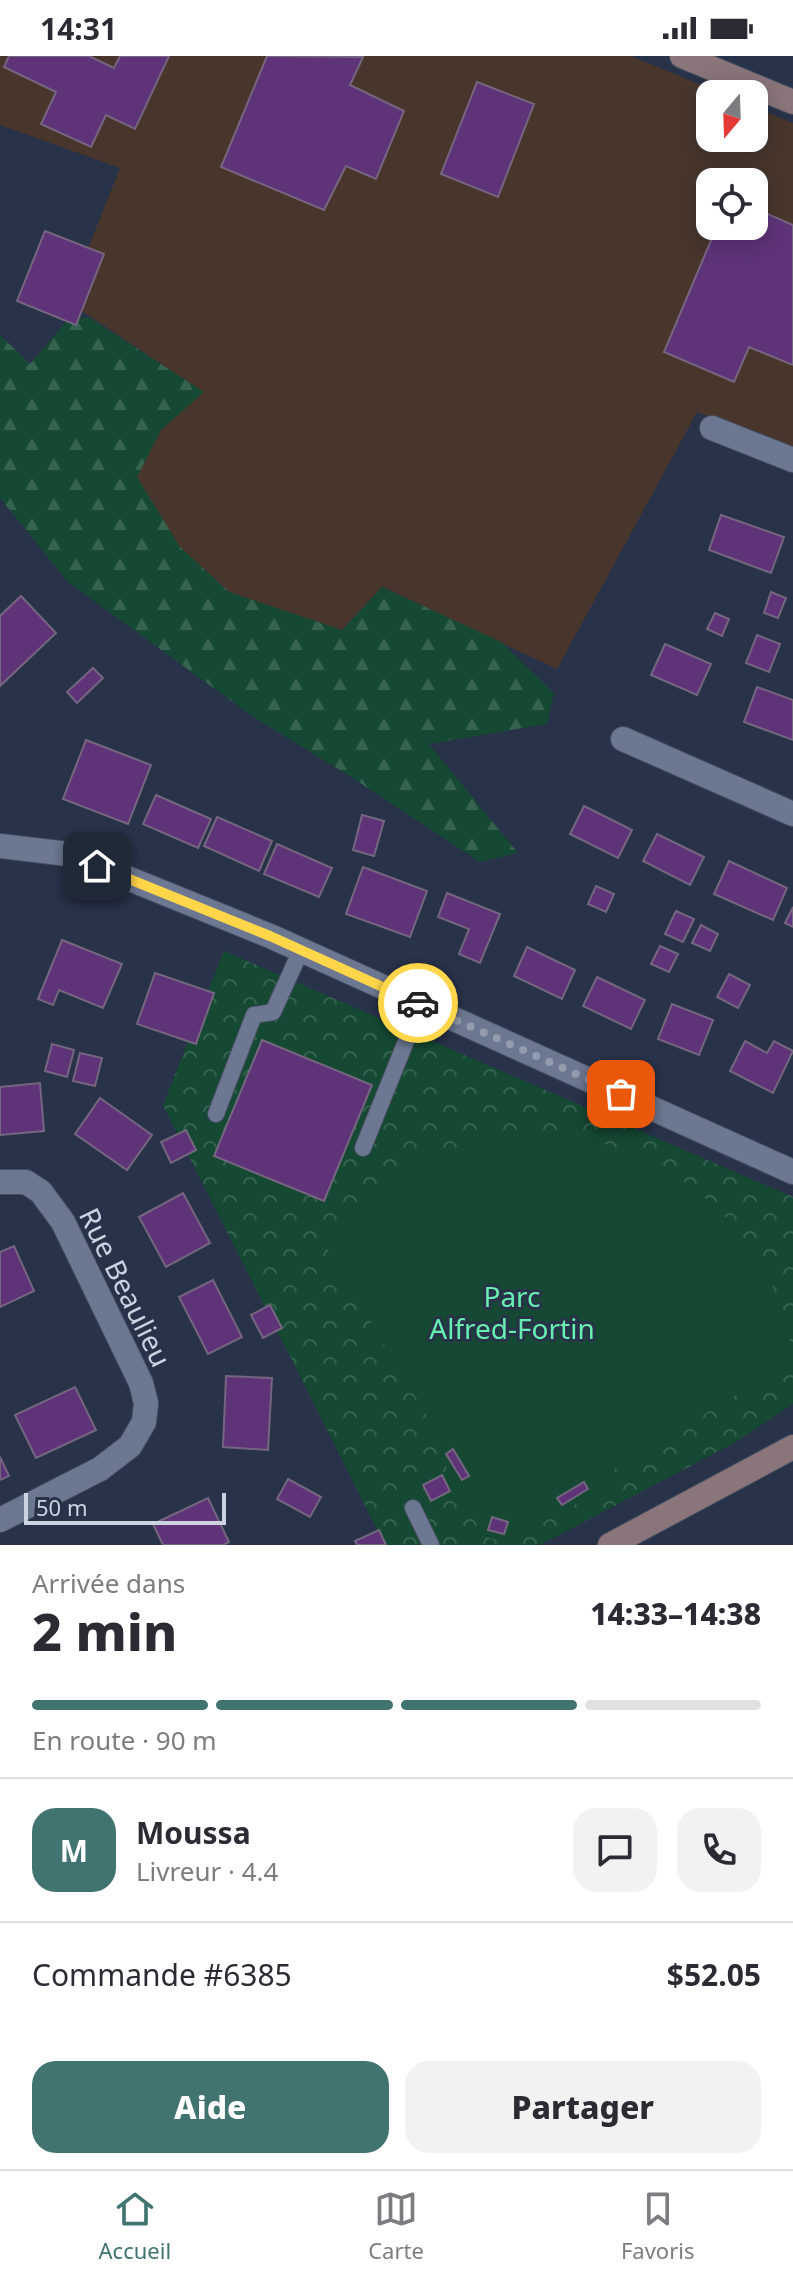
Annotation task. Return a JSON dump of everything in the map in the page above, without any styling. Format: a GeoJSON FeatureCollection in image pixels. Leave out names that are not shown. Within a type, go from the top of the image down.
{"type":"FeatureCollection","features":[{"type":"Feature","properties":{"kind":"street"},"geometry":{"type":"LineString","coordinates":[[682,56],[793,102]]}},
{"type":"Feature","properties":{"kind":"street"},"geometry":{"type":"LineString","coordinates":[[712,428],[793,460]]}},
{"type":"Feature","properties":{"kind":"street"},"geometry":{"type":"LineString","coordinates":[[623,739],[793,814]]}},
{"type":"Feature","properties":{"kind":"street"},"geometry":{"type":"LineString","coordinates":[[0,846],[68,854],[301,950],[793,1172]]}},
{"type":"Feature","properties":{"kind":"street","name":"Rue Beaulieu"},"geometry":{"type":"LineString","coordinates":[[0,1182],[26,1182],[41,1192],[63,1222],[141,1383],[146,1403],[144,1422],[130,1446],[100,1469],[0,1520]]}},
{"type":"Feature","properties":{"kind":"street"},"geometry":{"type":"LineString","coordinates":[[610,1545],[793,1447]]}},
{"type":"Feature","properties":{"kind":"lane"},"geometry":{"type":"LineString","coordinates":[[216,1114],[254,1015],[273,1012],[301,950]]}},
{"type":"Feature","properties":{"kind":"lane"},"geometry":{"type":"LineString","coordinates":[[363,1148],[421,1004]]}},
{"type":"Feature","properties":{"kind":"lane"},"geometry":{"type":"LineString","coordinates":[[413,1508],[431,1545]]}},
{"type":"Feature","properties":{"kind":"shaded area"},"geometry":{"type":"Polygon","coordinates":[[[0,56],[631,56],[696,83],[696,152],[768,152],[768,113],[793,123],[793,450],[697,412],[557,669],[383,587],[342,630],[229,592],[180,547],[136,477],[161,430],[203,392],[67,301],[120,168],[0,125],[0,56]]]}},
{"type":"Feature","properties":{"kind":"green space"},"geometry":{"type":"Polygon","coordinates":[[[88,317],[204,392],[161,430],[137,477],[180,547],[229,592],[342,630],[382,587],[501,642],[554,693],[547,724],[429,744],[518,853],[480,862],[252,716],[68,582],[0,498],[0,335],[30,364],[66,322],[88,317]]]}},
{"type":"Feature","properties":{"kind":"green space","name":"Parc Alfred-Fortin"},"geometry":{"type":"Polygon","coordinates":[[[224,951],[793,1197],[793,1404],[736,1442],[540,1545],[385,1545],[163,1105],[224,951]]]}},
{"type":"Feature","properties":{"kind":"green space"},"geometry":{"type":"Polygon","coordinates":[[[543,1135],[581,1138],[625,1151],[662,1168],[695,1190],[725,1216],[750,1247],[770,1281],[785,1319],[793,1360],[594,1482],[599,1491],[507,1543],[483,1536],[437,1449],[444,1445],[326,1246],[364,1201],[409,1169],[474,1144],[543,1135]]]}},
{"type":"Feature","properties":{"kind":"building"},"geometry":{"type":"Polygon","coordinates":[[[9,56],[89,56],[114,68],[120,56],[169,56],[135,129],[106,115],[91,147],[41,124],[56,92],[4,67],[9,56]]]}},
{"type":"Feature","properties":{"kind":"building"},"geometry":{"type":"Polygon","coordinates":[[[267,56],[363,57],[350,85],[404,111],[376,179],[346,166],[324,210],[221,167],[267,56]]]}},
{"type":"Feature","properties":{"kind":"building"},"geometry":{"type":"Polygon","coordinates":[[[477,82],[534,104],[498,197],[441,174],[477,82]]]}},
{"type":"Feature","properties":{"kind":"building"},"geometry":{"type":"Polygon","coordinates":[[[768,214],[793,225],[793,365],[749,347],[734,382],[664,352],[711,240],[768,240],[768,214]]]}},
{"type":"Feature","properties":{"kind":"building"},"geometry":{"type":"Polygon","coordinates":[[[45,231],[104,254],[76,325],[17,301],[45,231]]]}},
{"type":"Feature","properties":{"kind":"building"},"geometry":{"type":"Polygon","coordinates":[[[721,515],[784,537],[771,573],[709,550],[721,515]]]}},
{"type":"Feature","properties":{"kind":"building"},"geometry":{"type":"Polygon","coordinates":[[[771,592],[786,598],[778,618],[764,613],[771,592]]]}},
{"type":"Feature","properties":{"kind":"building"},"geometry":{"type":"Polygon","coordinates":[[[21,596],[56,633],[0,686],[0,616],[21,596]]]}},
{"type":"Feature","properties":{"kind":"building"},"geometry":{"type":"Polygon","coordinates":[[[715,613],[729,619],[722,636],[707,629],[715,613]]]}},
{"type":"Feature","properties":{"kind":"building"},"geometry":{"type":"Polygon","coordinates":[[[757,635],[780,644],[769,672],[746,663],[757,635]]]}},
{"type":"Feature","properties":{"kind":"building"},"geometry":{"type":"Polygon","coordinates":[[[665,644],[711,664],[697,695],[651,675],[665,644]]]}},
{"type":"Feature","properties":{"kind":"building"},"geometry":{"type":"Polygon","coordinates":[[[93,668],[103,678],[77,703],[67,692],[93,668]]]}},
{"type":"Feature","properties":{"kind":"building"},"geometry":{"type":"Polygon","coordinates":[[[757,687],[793,700],[793,740],[744,722],[757,687]]]}},
{"type":"Feature","properties":{"kind":"building"},"geometry":{"type":"Polygon","coordinates":[[[86,740],[151,765],[128,824],[63,799],[86,740]]]}},
{"type":"Feature","properties":{"kind":"building"},"geometry":{"type":"Polygon","coordinates":[[[156,795],[211,819],[198,848],[143,824],[156,795]]]}},
{"type":"Feature","properties":{"kind":"building"},"geometry":{"type":"Polygon","coordinates":[[[584,806],[632,830],[618,858],[570,834],[584,806]]]}},
{"type":"Feature","properties":{"kind":"building"},"geometry":{"type":"Polygon","coordinates":[[[362,815],[384,821],[374,856],[353,850],[362,815]]]}},
{"type":"Feature","properties":{"kind":"building"},"geometry":{"type":"Polygon","coordinates":[[[217,817],[272,841],[259,871],[204,846],[217,817]]]}},
{"type":"Feature","properties":{"kind":"building"},"geometry":{"type":"Polygon","coordinates":[[[657,834],[704,857],[690,885],[643,861],[657,834]]]}},
{"type":"Feature","properties":{"kind":"building"},"geometry":{"type":"Polygon","coordinates":[[[277,844],[332,868],[319,897],[264,874],[277,844]]]}},
{"type":"Feature","properties":{"kind":"building"},"geometry":{"type":"Polygon","coordinates":[[[729,861],[787,888],[773,920],[714,894],[729,861]]]}},
{"type":"Feature","properties":{"kind":"building"},"geometry":{"type":"Polygon","coordinates":[[[363,867],[427,891],[410,937],[346,914],[363,867]]]}},
{"type":"Feature","properties":{"kind":"building"},"geometry":{"type":"Polygon","coordinates":[[[596,886],[614,894],[606,912],[588,904],[596,886]]]}},
{"type":"Feature","properties":{"kind":"building"},"geometry":{"type":"Polygon","coordinates":[[[447,893],[500,914],[480,963],[459,954],[469,929],[438,917],[447,893]]]}},
{"type":"Feature","properties":{"kind":"building"},"geometry":{"type":"Polygon","coordinates":[[[793,907],[793,927],[785,923],[793,907]]]}},
{"type":"Feature","properties":{"kind":"building"},"geometry":{"type":"Polygon","coordinates":[[[676,911],[694,919],[683,942],[665,934],[676,911]]]}},
{"type":"Feature","properties":{"kind":"building"},"geometry":{"type":"Polygon","coordinates":[[[701,925],[718,934],[710,951],[692,943],[701,925]]]}},
{"type":"Feature","properties":{"kind":"building"},"geometry":{"type":"Polygon","coordinates":[[[62,940],[122,964],[103,1008],[59,990],[53,1005],[38,999],[62,940]]]}},
{"type":"Feature","properties":{"kind":"building"},"geometry":{"type":"Polygon","coordinates":[[[660,946],[678,954],[669,972],[651,964],[660,946]]]}},
{"type":"Feature","properties":{"kind":"building"},"geometry":{"type":"Polygon","coordinates":[[[527,947],[575,970],[562,999],[514,976],[527,947]]]}},
{"type":"Feature","properties":{"kind":"building"},"geometry":{"type":"Polygon","coordinates":[[[155,973],[214,993],[196,1044],[137,1024],[155,973]]]}},
{"type":"Feature","properties":{"kind":"building"},"geometry":{"type":"Polygon","coordinates":[[[729,974],[750,985],[738,1008],[717,997],[729,974]]]}},
{"type":"Feature","properties":{"kind":"building"},"geometry":{"type":"Polygon","coordinates":[[[597,977],[645,1000],[631,1029],[583,1006],[597,977]]]}},
{"type":"Feature","properties":{"kind":"building"},"geometry":{"type":"Polygon","coordinates":[[[672,1004],[713,1020],[699,1055],[658,1039],[672,1004]]]}},
{"type":"Feature","properties":{"kind":"building"},"geometry":{"type":"Polygon","coordinates":[[[262,1040],[372,1085],[324,1201],[214,1156],[262,1040]]]}},
{"type":"Feature","properties":{"kind":"building"},"geometry":{"type":"Polygon","coordinates":[[[745,1041],[767,1053],[774,1041],[793,1051],[773,1093],[730,1071],[745,1041]]]}},
{"type":"Feature","properties":{"kind":"building"},"geometry":{"type":"Polygon","coordinates":[[[52,1044],[74,1050],[67,1077],[45,1071],[52,1044]]]}},
{"type":"Feature","properties":{"kind":"building"},"geometry":{"type":"Polygon","coordinates":[[[80,1053],[102,1058],[95,1086],[73,1081],[80,1053]]]}},
{"type":"Feature","properties":{"kind":"building"},"geometry":{"type":"Polygon","coordinates":[[[40,1083],[44,1131],[0,1135],[0,1087],[40,1083]]]}},
{"type":"Feature","properties":{"kind":"building"},"geometry":{"type":"Polygon","coordinates":[[[100,1098],[152,1135],[127,1170],[75,1134],[100,1098]]]}},
{"type":"Feature","properties":{"kind":"building"},"geometry":{"type":"Polygon","coordinates":[[[186,1130],[196,1150],[171,1163],[161,1142],[186,1130]]]}},
{"type":"Feature","properties":{"kind":"building"},"geometry":{"type":"Polygon","coordinates":[[[183,1193],[210,1243],[166,1267],[139,1217],[183,1193]]]}},
{"type":"Feature","properties":{"kind":"building"},"geometry":{"type":"Polygon","coordinates":[[[14,1246],[34,1291],[0,1307],[0,1252],[14,1246]]]}},
{"type":"Feature","properties":{"kind":"building"},"geometry":{"type":"Polygon","coordinates":[[[213,1280],[242,1337],[208,1354],[179,1297],[213,1280]]]}},
{"type":"Feature","properties":{"kind":"building"},"geometry":{"type":"Polygon","coordinates":[[[270,1305],[282,1328],[263,1338],[251,1315],[270,1305]]]}},
{"type":"Feature","properties":{"kind":"building"},"geometry":{"type":"Polygon","coordinates":[[[226,1376],[272,1378],[268,1450],[223,1447],[226,1376]]]}},
{"type":"Feature","properties":{"kind":"building"},"geometry":{"type":"Polygon","coordinates":[[[75,1387],[96,1430],[36,1458],[15,1415],[75,1387]]]}},
{"type":"Feature","properties":{"kind":"building"},"geometry":{"type":"Polygon","coordinates":[[[453,1449],[469,1476],[462,1480],[446,1454],[453,1449]]]}},
{"type":"Feature","properties":{"kind":"building"},"geometry":{"type":"Polygon","coordinates":[[[0,1457],[9,1476],[0,1480],[0,1457]]]}},
{"type":"Feature","properties":{"kind":"building"},"geometry":{"type":"Polygon","coordinates":[[[442,1475],[450,1491],[431,1501],[423,1485],[442,1475]]]}},
{"type":"Feature","properties":{"kind":"building"},"geometry":{"type":"Polygon","coordinates":[[[288,1479],[321,1497],[310,1517],[277,1499],[288,1479]]]}},
{"type":"Feature","properties":{"kind":"building"},"geometry":{"type":"Polygon","coordinates":[[[584,1482],[588,1489],[562,1505],[557,1498],[584,1482]]]}},
{"type":"Feature","properties":{"kind":"building"},"geometry":{"type":"Polygon","coordinates":[[[208,1498],[229,1542],[223,1545],[163,1545],[153,1524],[208,1498]]]}},
{"type":"Feature","properties":{"kind":"building"},"geometry":{"type":"Polygon","coordinates":[[[492,1517],[508,1522],[504,1534],[488,1530],[492,1517]]]}},
{"type":"Feature","properties":{"kind":"building"},"geometry":{"type":"Polygon","coordinates":[[[379,1530],[386,1545],[357,1545],[355,1541],[379,1530]]]}},
{"type":"Feature","properties":{"kind":"way so far"},"geometry":{"type":"LineString","coordinates":[[418,1003],[621,1094]]}},
{"type":"Feature","properties":{"kind":"route"},"geometry":{"type":"LineString","coordinates":[[97,866],[270,936],[418,1003]]}}]}
